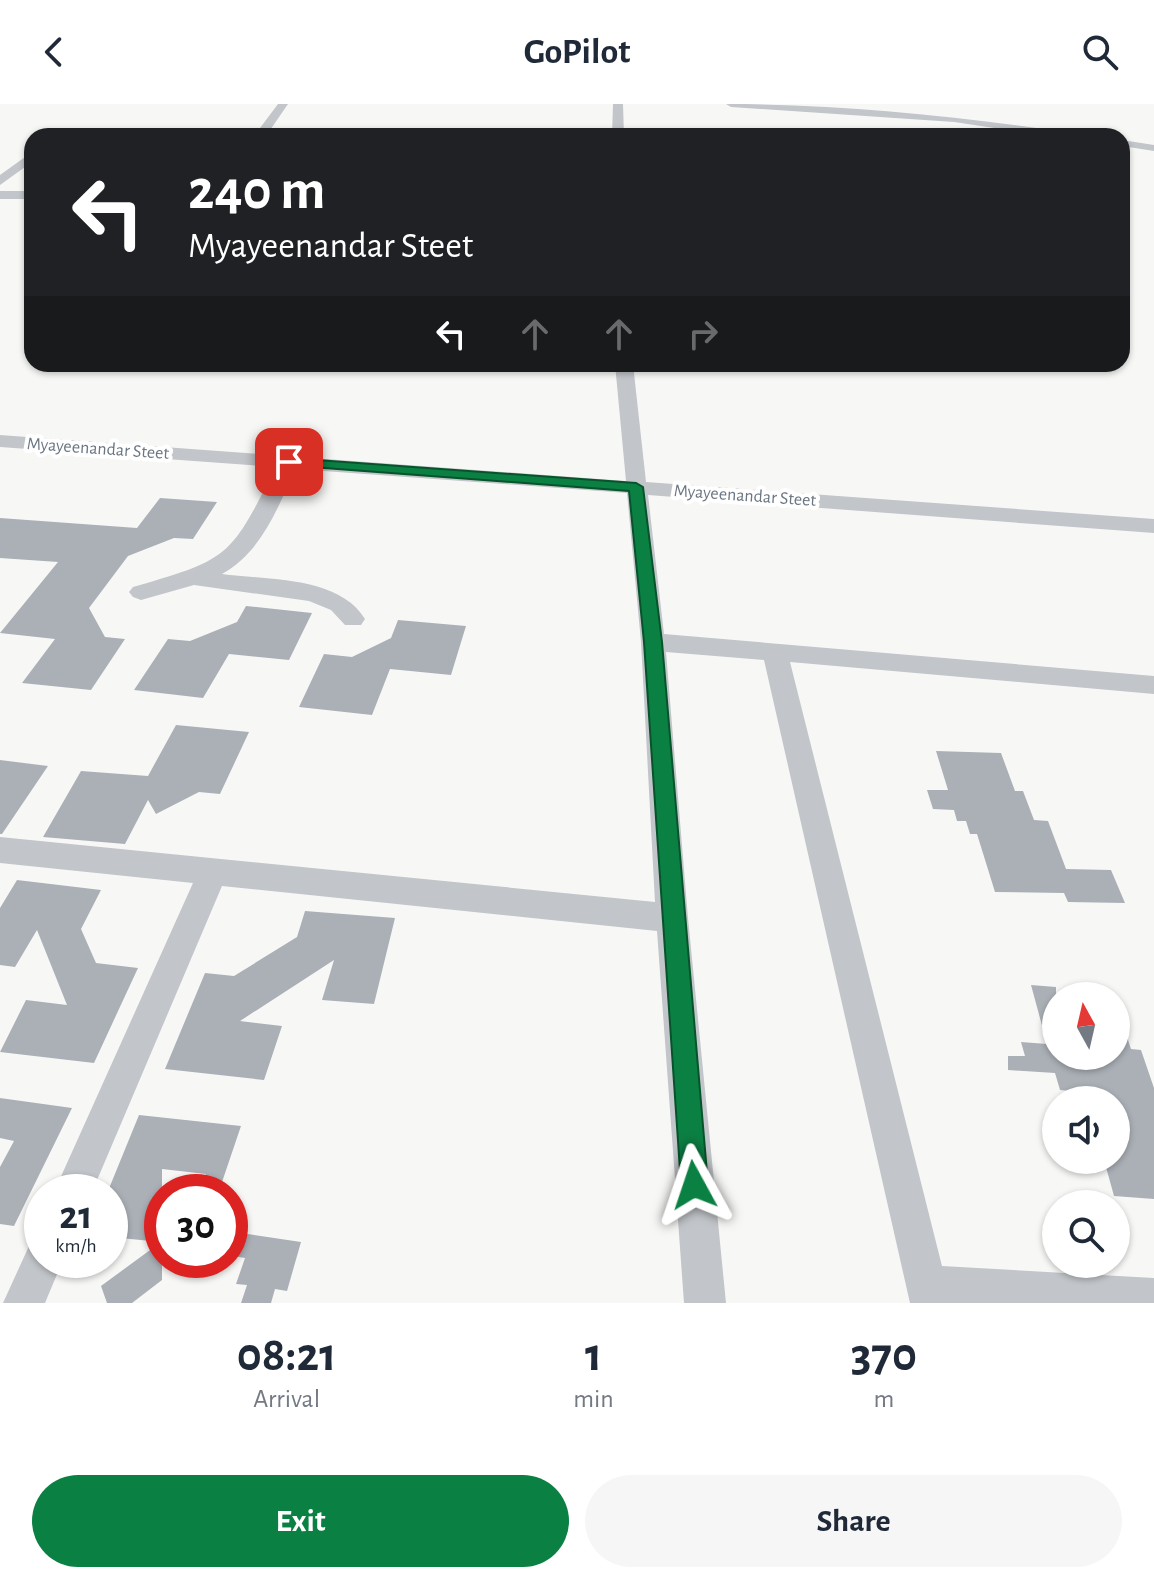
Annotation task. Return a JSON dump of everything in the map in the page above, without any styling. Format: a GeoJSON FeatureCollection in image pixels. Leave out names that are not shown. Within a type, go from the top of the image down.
{"type":"FeatureCollection","features":[{"type":"Feature","properties":{"kind":"street"},"geometry":{"type":"LineString","coordinates":[[266,128],[283,104]]}},
{"type":"Feature","properties":{"kind":"street"},"geometry":{"type":"LineString","coordinates":[[618,104],[618,128]]}},
{"type":"Feature","properties":{"kind":"street"},"geometry":{"type":"LineString","coordinates":[[731,104],[894,109],[1019,128]]}},
{"type":"Feature","properties":{"kind":"street"},"geometry":{"type":"LineString","coordinates":[[1130,144],[1154,148]]}},
{"type":"Feature","properties":{"kind":"street"},"geometry":{"type":"LineString","coordinates":[[0,181],[24,162]]}},
{"type":"Feature","properties":{"kind":"street"},"geometry":{"type":"LineString","coordinates":[[0,195],[24,195]]}},
{"type":"Feature","properties":{"kind":"street"},"geometry":{"type":"LineString","coordinates":[[625,372],[653,642],[672,918],[705,1303]]}},
{"type":"Feature","properties":{"kind":"street","name":"Myayeenandar Steet"},"geometry":{"type":"LineString","coordinates":[[0,441],[1154,526]]}},
{"type":"Feature","properties":{"kind":"street"},"geometry":{"type":"LineString","coordinates":[[141,592],[193,577],[234,557],[246,542],[289,462]]}},
{"type":"Feature","properties":{"kind":"street"},"geometry":{"type":"LineString","coordinates":[[193,577],[313,594],[339,604],[353,619]]}},
{"type":"Feature","properties":{"kind":"street"},"geometry":{"type":"LineString","coordinates":[[653,642],[1154,685]]}},
{"type":"Feature","properties":{"kind":"street"},"geometry":{"type":"LineString","coordinates":[[775,653],[929,1294],[1154,1299]]}},
{"type":"Feature","properties":{"kind":"street"},"geometry":{"type":"LineString","coordinates":[[0,850],[672,918]]}},
{"type":"Feature","properties":{"kind":"street"},"geometry":{"type":"LineString","coordinates":[[81,1174],[213,871]]}},
{"type":"Feature","properties":{"kind":"street"},"geometry":{"type":"LineString","coordinates":[[24,1303],[35,1278]]}},
{"type":"Feature","properties":{"kind":"building"},"geometry":{"type":"Polygon","coordinates":[[[160,498],[217,502],[193,539],[174,538],[128,556],[89,608],[105,637],[125,639],[91,690],[22,683],[55,639],[0,633],[58,562],[0,558],[0,518],[137,528],[160,498]]]}},
{"type":"Feature","properties":{"kind":"building"},"geometry":{"type":"Polygon","coordinates":[[[246,606],[312,613],[289,660],[229,654],[203,698],[134,690],[168,639],[190,641],[237,622],[246,606]]]}},
{"type":"Feature","properties":{"kind":"building"},"geometry":{"type":"Polygon","coordinates":[[[398,620],[466,626],[451,675],[390,669],[372,715],[299,707],[324,654],[352,657],[391,638],[398,620]]]}},
{"type":"Feature","properties":{"kind":"building"},"geometry":{"type":"Polygon","coordinates":[[[176,725],[249,732],[220,794],[199,792],[156,814],[148,800],[125,844],[43,837],[81,771],[148,776],[176,725]]]}},
{"type":"Feature","properties":{"kind":"building"},"geometry":{"type":"Polygon","coordinates":[[[936,751],[1001,753],[1015,791],[1023,791],[1034,820],[1048,821],[1066,869],[1111,870],[1125,903],[1068,902],[1064,893],[995,892],[977,834],[970,834],[966,821],[957,821],[954,810],[933,809],[927,790],[948,790],[936,751]]]}},
{"type":"Feature","properties":{"kind":"building"},"geometry":{"type":"Polygon","coordinates":[[[0,760],[48,766],[2,834],[0,834],[0,760]]]}},
{"type":"Feature","properties":{"kind":"building"},"geometry":{"type":"Polygon","coordinates":[[[17,880],[101,890],[81,929],[96,963],[138,968],[94,1063],[0,1052],[26,1000],[67,1005],[37,930],[15,967],[0,965],[0,908],[17,880]]]}},
{"type":"Feature","properties":{"kind":"building"},"geometry":{"type":"Polygon","coordinates":[[[305,911],[395,918],[374,1004],[322,1000],[334,960],[240,1021],[282,1026],[264,1080],[165,1069],[205,973],[234,976],[297,937],[305,911]]]}},
{"type":"Feature","properties":{"kind":"building"},"geometry":{"type":"Polygon","coordinates":[[[1031,985],[1042,986],[1042,1026],[1031,985]]]}},
{"type":"Feature","properties":{"kind":"building"},"geometry":{"type":"Polygon","coordinates":[[[1021,1042],[1042,1044],[1042,1070],[1130,1070],[1130,1046],[1131,1049],[1141,1050],[1154,1088],[1154,1199],[1130,1197],[1130,1190],[1112,1190],[1108,1174],[1130,1174],[1130,1086],[1059,1086],[1055,1073],[1008,1070],[1008,1056],[1025,1056],[1021,1042]]]}},
{"type":"Feature","properties":{"kind":"building"},"geometry":{"type":"Polygon","coordinates":[[[0,1098],[72,1108],[40,1174],[24,1174],[24,1206],[14,1226],[0,1224],[0,1167],[14,1141],[0,1138],[0,1098]]]}},
{"type":"Feature","properties":{"kind":"building"},"geometry":{"type":"Polygon","coordinates":[[[139,1115],[241,1126],[225,1174],[162,1169],[162,1174],[144,1174],[144,1240],[128,1239],[128,1174],[115,1174],[139,1115]]]}},
{"type":"Feature","properties":{"kind":"building"},"geometry":{"type":"Polygon","coordinates":[[[248,1234],[301,1242],[287,1291],[275,1289],[271,1303],[241,1303],[247,1285],[236,1284],[238,1278],[248,1278],[248,1234]]]}},
{"type":"Feature","properties":{"kind":"building"},"geometry":{"type":"Polygon","coordinates":[[[144,1254],[144,1278],[162,1280],[132,1303],[107,1303],[101,1286],[112,1278],[128,1278],[128,1266],[144,1254]]]}},
{"type":"Feature","properties":{"kind":"route"},"geometry":{"type":"LineString","coordinates":[[289,462],[636,487],[653,642],[694,1185]]}}]}
